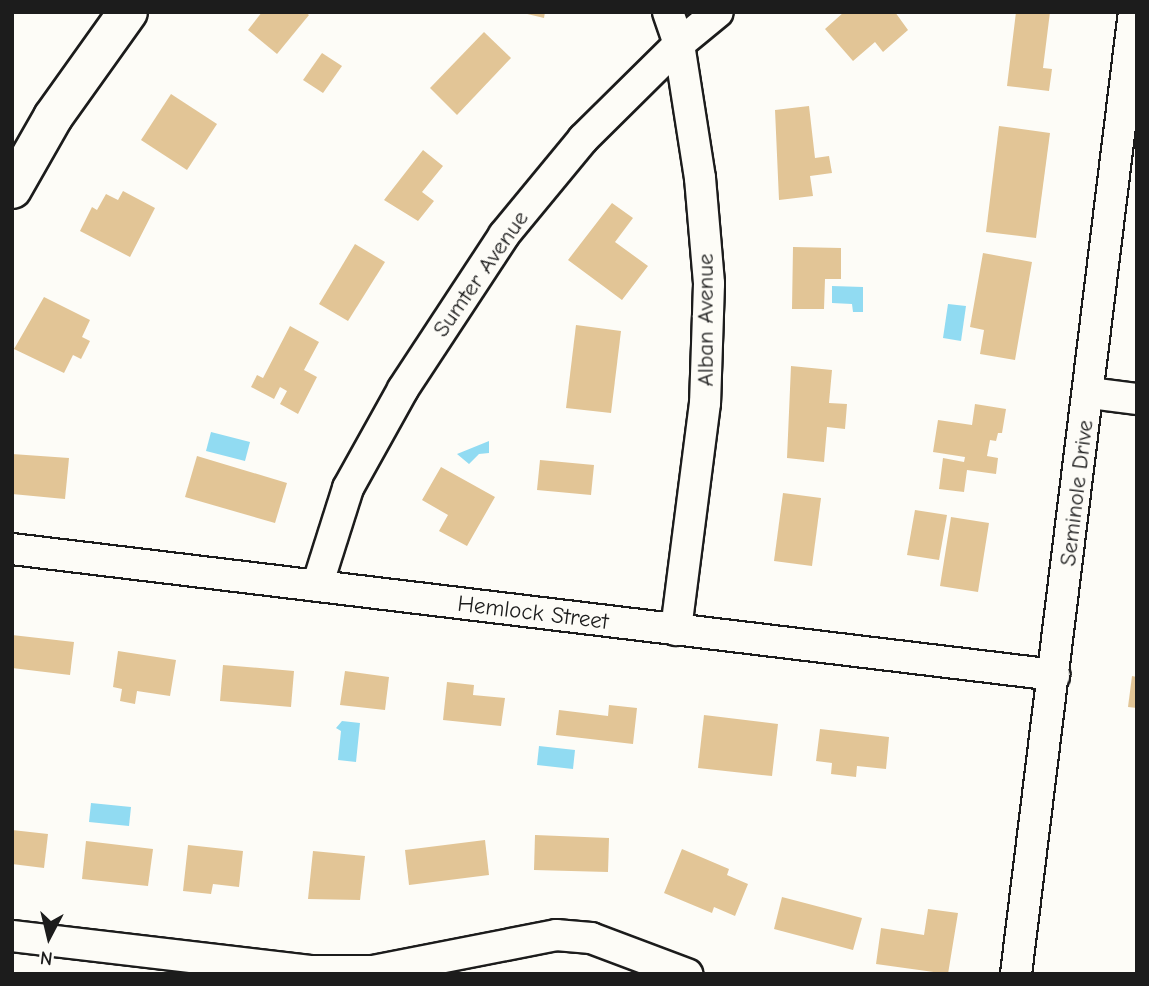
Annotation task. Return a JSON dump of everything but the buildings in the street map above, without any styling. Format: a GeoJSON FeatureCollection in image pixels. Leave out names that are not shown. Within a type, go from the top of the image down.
{"type":"FeatureCollection","features":[{"type":"Feature","properties":{"kind":"main road"},"geometry":{"type":"LineString","coordinates":[[12,189],[54,117],[128,12]]}},
{"type":"Feature","properties":{"kind":"street","name":"Alban Avenue"},"geometry":{"type":"LineString","coordinates":[[668,12],[679,44],[700,177],[709,284],[705,402],[676,630]]}},
{"type":"Feature","properties":{"kind":"street","name":"Sumter Avenue"},"geometry":{"type":"LineString","coordinates":[[317,586],[348,488],[403,389],[504,235],[583,139],[679,44],[718,12]]}},
{"type":"Feature","properties":{"kind":"street","name":"Seminole Drive"},"geometry":{"type":"LineString","coordinates":[[1016,974],[1090,393],[1134,12]]}},
{"type":"Feature","properties":{"kind":"street"},"geometry":{"type":"LineString","coordinates":[[1090,393],[1137,399]]}},
{"type":"Feature","properties":{"kind":"street","name":"Hemlock Street"},"geometry":{"type":"LineString","coordinates":[[12,550],[1054,675]]}},
{"type":"Feature","properties":{"kind":"street"},"geometry":{"type":"LineString","coordinates":[[12,936],[310,971],[373,971],[556,935],[591,938],[687,974]]}},
{"type":"Feature","properties":{"kind":"water"},"geometry":{"type":"Polygon","coordinates":[[[832,286],[863,287],[863,312],[853,312],[852,304],[832,303],[832,286]]]}},
{"type":"Feature","properties":{"kind":"water"},"geometry":{"type":"Polygon","coordinates":[[[948,304],[966,306],[961,341],[943,338],[948,304]]]}},
{"type":"Feature","properties":{"kind":"water"},"geometry":{"type":"Polygon","coordinates":[[[211,432],[250,442],[245,461],[206,451],[211,432]]]}},
{"type":"Feature","properties":{"kind":"water"},"geometry":{"type":"Polygon","coordinates":[[[489,441],[489,453],[479,454],[469,464],[457,454],[489,441]]]}},
{"type":"Feature","properties":{"kind":"water"},"geometry":{"type":"Polygon","coordinates":[[[342,721],[360,723],[356,762],[338,760],[341,731],[336,728],[342,721]]]}},
{"type":"Feature","properties":{"kind":"water"},"geometry":{"type":"Polygon","coordinates":[[[539,746],[575,750],[573,769],[537,765],[539,746]]]}},
{"type":"Feature","properties":{"kind":"water"},"geometry":{"type":"Polygon","coordinates":[[[91,803],[131,807],[129,826],[89,822],[91,803]]]}}]}
